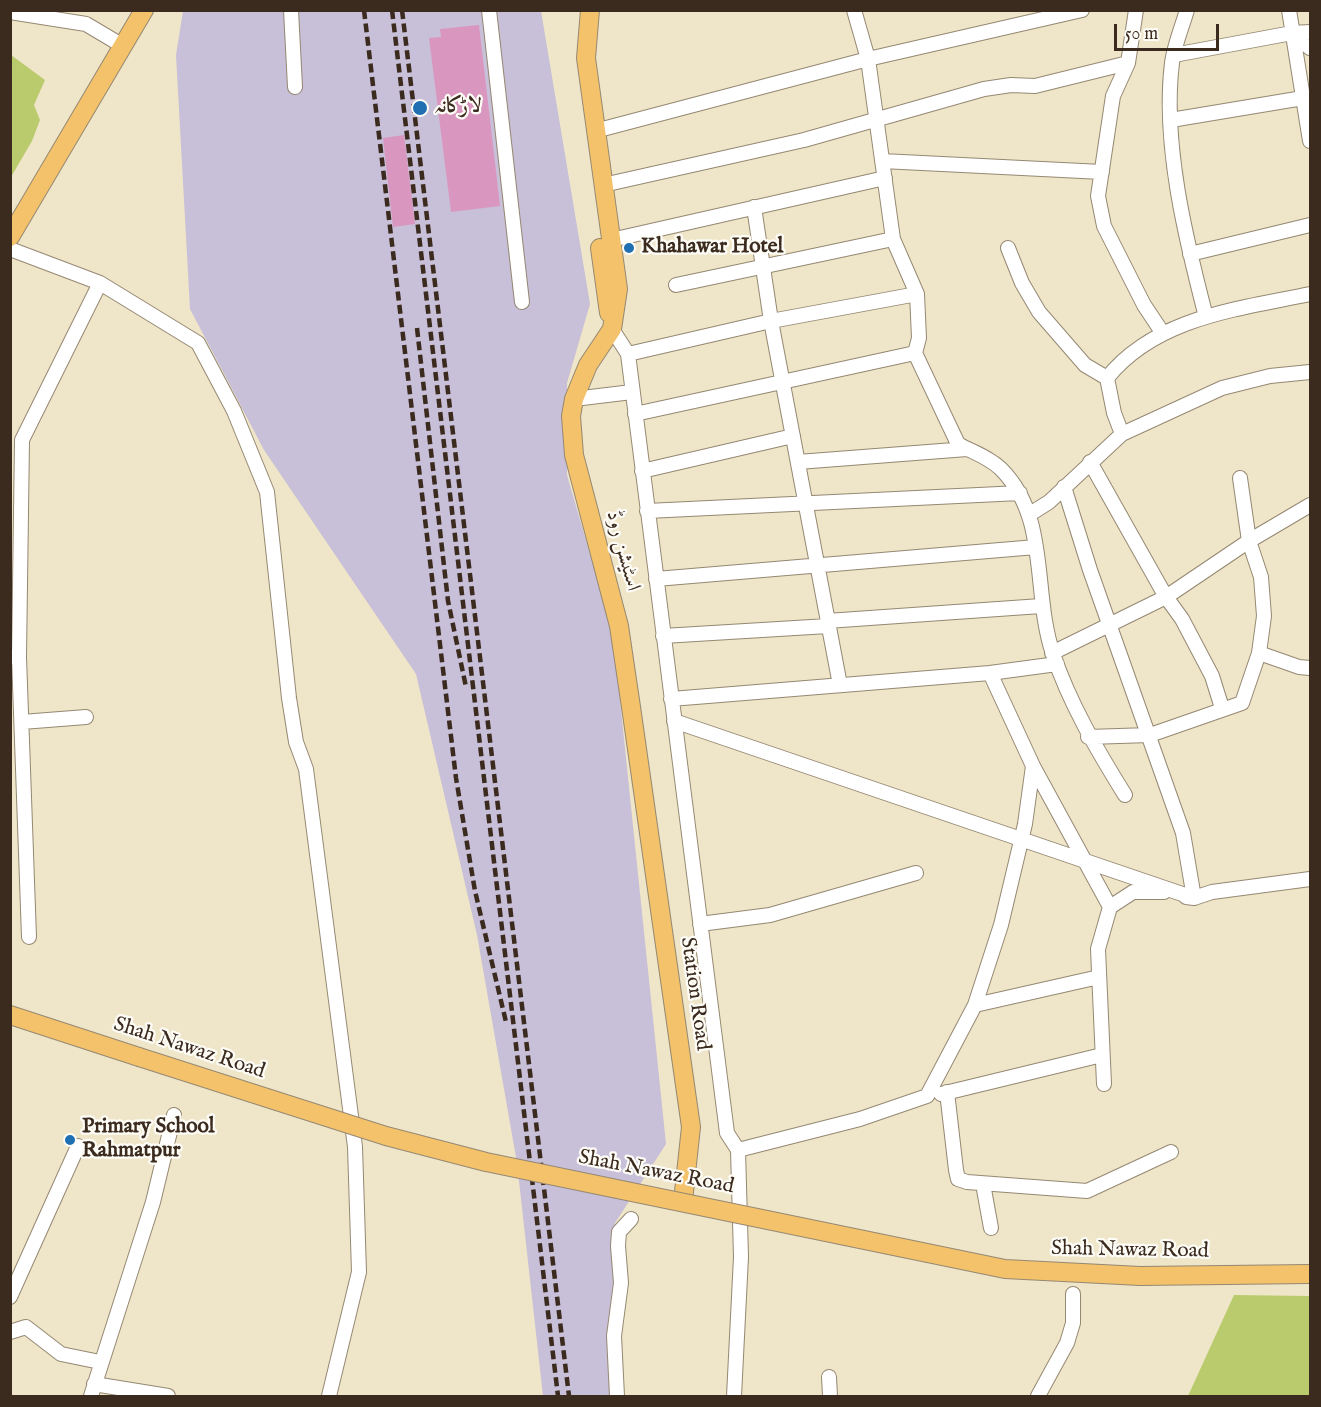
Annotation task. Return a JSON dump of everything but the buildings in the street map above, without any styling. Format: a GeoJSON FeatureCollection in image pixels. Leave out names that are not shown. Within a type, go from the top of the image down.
{"type":"FeatureCollection","features":[{"type":"Feature","properties":{"kind":"main road"},"geometry":{"type":"LineString","coordinates":[[10,237],[144,10]]}},
{"type":"Feature","properties":{"kind":"main road"},"geometry":{"type":"LineString","coordinates":[[580,10],[575,58],[612,329]]}},
{"type":"Feature","properties":{"kind":"main road","name":"اسٹیشن روڈ"},"geometry":{"type":"LineString","coordinates":[[590,10],[586,58],[618,289],[612,329],[588,365],[574,399],[571,416],[574,455],[619,626],[643,794]]}},
{"type":"Feature","properties":{"kind":"main road","name":"Station Road"},"geometry":{"type":"LineString","coordinates":[[643,794],[690,1127],[683,1201]]}},
{"type":"Feature","properties":{"kind":"main road","name":"Shah Nawaz Road"},"geometry":{"type":"LineString","coordinates":[[10,1015],[386,1136],[486,1162],[1005,1269],[1140,1276],[1311,1274]]}},
{"type":"Feature","properties":{"kind":"street"},"geometry":{"type":"LineString","coordinates":[[291,10],[295,87]]}},
{"type":"Feature","properties":{"kind":"street"},"geometry":{"type":"LineString","coordinates":[[489,10],[522,302]]}},
{"type":"Feature","properties":{"kind":"street"},"geometry":{"type":"LineString","coordinates":[[854,10],[868,59],[893,239],[916,294],[919,338],[915,353],[951,434],[958,444],[984,456],[1000,468],[1020,493],[1030,514],[1036,547],[1041,606],[1055,658],[1088,737],[1125,795]]}},
{"type":"Feature","properties":{"kind":"street"},"geometry":{"type":"LineString","coordinates":[[595,131],[868,59],[1082,10]]}},
{"type":"Feature","properties":{"kind":"street"},"geometry":{"type":"LineString","coordinates":[[1136,10],[1128,63],[1113,96],[1098,196],[1104,226],[1144,305],[1162,332]]}},
{"type":"Feature","properties":{"kind":"street"},"geometry":{"type":"LineString","coordinates":[[1187,10],[1174,55],[1171,120],[1178,186],[1190,254],[1206,317]]}},
{"type":"Feature","properties":{"kind":"street"},"geometry":{"type":"LineString","coordinates":[[1289,10],[1311,141]]}},
{"type":"Feature","properties":{"kind":"street"},"geometry":{"type":"LineString","coordinates":[[10,12],[86,24],[123,46]]}},
{"type":"Feature","properties":{"kind":"street"},"geometry":{"type":"LineString","coordinates":[[1174,55],[1292,33],[1311,32]]}},
{"type":"Feature","properties":{"kind":"street"},"geometry":{"type":"LineString","coordinates":[[1292,33],[1311,48]]}},
{"type":"Feature","properties":{"kind":"street"},"geometry":{"type":"LineString","coordinates":[[603,185],[804,140],[875,118],[984,89],[1011,85],[1035,86],[1128,63]]}},
{"type":"Feature","properties":{"kind":"street"},"geometry":{"type":"LineString","coordinates":[[1171,120],[1303,98]]}},
{"type":"Feature","properties":{"kind":"street"},"geometry":{"type":"LineString","coordinates":[[882,161],[1102,172]]}},
{"type":"Feature","properties":{"kind":"street"},"geometry":{"type":"LineString","coordinates":[[611,240],[885,178]]}},
{"type":"Feature","properties":{"kind":"street"},"geometry":{"type":"LineString","coordinates":[[754,207],[771,321],[840,685]]}},
{"type":"Feature","properties":{"kind":"street"},"geometry":{"type":"LineString","coordinates":[[1190,254],[1311,225]]}},
{"type":"Feature","properties":{"kind":"street"},"geometry":{"type":"LineString","coordinates":[[676,285],[893,239]]}},
{"type":"Feature","properties":{"kind":"street"},"geometry":{"type":"LineString","coordinates":[[1008,248],[1022,283],[1039,312],[1085,366],[1107,378]]}},
{"type":"Feature","properties":{"kind":"street"},"geometry":{"type":"LineString","coordinates":[[10,249],[100,283],[198,343],[234,411],[267,492],[289,698],[296,742],[306,769],[355,1147],[359,1272],[328,1396]]}},
{"type":"Feature","properties":{"kind":"street"},"geometry":{"type":"LineString","coordinates":[[30,937],[22,722],[15,657],[16,440],[100,283]]}},
{"type":"Feature","properties":{"kind":"street"},"geometry":{"type":"LineString","coordinates":[[628,354],[771,321],[916,294]]}},
{"type":"Feature","properties":{"kind":"street"},"geometry":{"type":"LineString","coordinates":[[1122,434],[1114,413],[1107,378],[1118,364],[1162,332],[1206,317],[1311,294]]}},
{"type":"Feature","properties":{"kind":"street"},"geometry":{"type":"LineString","coordinates":[[612,329],[628,354],[727,1133],[738,1150],[741,1257],[734,1396]]}},
{"type":"Feature","properties":{"kind":"street"},"geometry":{"type":"LineString","coordinates":[[635,414],[915,353]]}},
{"type":"Feature","properties":{"kind":"street"},"geometry":{"type":"LineString","coordinates":[[1030,514],[1049,502],[1122,434],[1222,388],[1270,376],[1311,372]]}},
{"type":"Feature","properties":{"kind":"street"},"geometry":{"type":"LineString","coordinates":[[574,399],[632,392]]}},
{"type":"Feature","properties":{"kind":"street"},"geometry":{"type":"LineString","coordinates":[[642,471],[793,436]]}},
{"type":"Feature","properties":{"kind":"street"},"geometry":{"type":"LineString","coordinates":[[798,462],[967,449]]}},
{"type":"Feature","properties":{"kind":"street"},"geometry":{"type":"LineString","coordinates":[[1090,462],[1166,597],[1182,619],[1212,676],[1222,708]]}},
{"type":"Feature","properties":{"kind":"street"},"geometry":{"type":"LineString","coordinates":[[1088,737],[1150,735],[1222,708],[1242,703],[1259,653],[1264,616],[1261,577],[1249,541],[1240,478]]}},
{"type":"Feature","properties":{"kind":"street"},"geometry":{"type":"LineString","coordinates":[[1064,487],[1090,570],[1111,623],[1183,833],[1194,898]]}},
{"type":"Feature","properties":{"kind":"street"},"geometry":{"type":"LineString","coordinates":[[647,511],[1020,493]]}},
{"type":"Feature","properties":{"kind":"street"},"geometry":{"type":"LineString","coordinates":[[671,699],[990,673],[1055,658],[1111,623],[1166,597],[1249,541],[1311,505]]}},
{"type":"Feature","properties":{"kind":"street"},"geometry":{"type":"LineString","coordinates":[[656,579],[1036,547]]}},
{"type":"Feature","properties":{"kind":"street"},"geometry":{"type":"LineString","coordinates":[[663,636],[1041,606]]}},
{"type":"Feature","properties":{"kind":"street"},"geometry":{"type":"LineString","coordinates":[[1259,653],[1299,667],[1311,668]]}},
{"type":"Feature","properties":{"kind":"street"},"geometry":{"type":"LineString","coordinates":[[990,673],[1033,766],[1110,907]]}},
{"type":"Feature","properties":{"kind":"street"},"geometry":{"type":"LineString","coordinates":[[22,722],[86,717]]}},
{"type":"Feature","properties":{"kind":"street"},"geometry":{"type":"LineString","coordinates":[[674,721],[1194,898]]}},
{"type":"Feature","properties":{"kind":"street"},"geometry":{"type":"LineString","coordinates":[[927,1096],[975,1005],[1001,925],[1021,839],[1033,766]]}},
{"type":"Feature","properties":{"kind":"street"},"geometry":{"type":"LineString","coordinates":[[700,924],[770,915],[916,873]]}},
{"type":"Feature","properties":{"kind":"street"},"geometry":{"type":"LineString","coordinates":[[1104,1084],[1098,949],[1110,907],[1133,892],[1161,892],[1194,898],[1212,892],[1311,879]]}},
{"type":"Feature","properties":{"kind":"street"},"geometry":{"type":"LineString","coordinates":[[975,1005],[1099,977]]}},
{"type":"Feature","properties":{"kind":"street"},"geometry":{"type":"LineString","coordinates":[[738,1150],[860,1119],[927,1096],[1102,1055]]}},
{"type":"Feature","properties":{"kind":"street"},"geometry":{"type":"LineString","coordinates":[[947,1092],[958,1179],[983,1184],[1087,1191],[1171,1152]]}},
{"type":"Feature","properties":{"kind":"street"},"geometry":{"type":"LineString","coordinates":[[168,1396],[92,1390],[153,1202],[174,1115]]}},
{"type":"Feature","properties":{"kind":"street"},"geometry":{"type":"LineString","coordinates":[[10,1297],[78,1146]]}},
{"type":"Feature","properties":{"kind":"street"},"geometry":{"type":"LineString","coordinates":[[983,1184],[991,1228]]}},
{"type":"Feature","properties":{"kind":"street"},"geometry":{"type":"LineString","coordinates":[[617,1396],[614,1336],[621,1282],[618,1246],[620,1232],[631,1219]]}},
{"type":"Feature","properties":{"kind":"street"},"geometry":{"type":"LineString","coordinates":[[1038,1396],[1067,1343],[1073,1323],[1073,1294]]}},
{"type":"Feature","properties":{"kind":"street"},"geometry":{"type":"LineString","coordinates":[[10,1332],[26,1327],[61,1353],[100,1362]]}},
{"type":"Feature","properties":{"kind":"street"},"geometry":{"type":"LineString","coordinates":[[829,1377],[830,1396]]}},
{"type":"Feature","properties":{"kind":"shaded area"},"geometry":{"type":"Polygon","coordinates":[[[183,11],[541,11],[590,304],[567,383],[567,475],[613,633],[666,1144],[615,1223],[611,1396],[543,1396],[517,1163],[477,935],[416,674],[264,450],[190,309],[176,55],[183,11]]]}},
{"type":"Feature","properties":{"kind":"green space"},"geometry":{"type":"Polygon","coordinates":[[[11,55],[45,80],[34,105],[40,120],[32,141],[11,177],[11,55]]]}},
{"type":"Feature","properties":{"kind":"green space"},"geometry":{"type":"Polygon","coordinates":[[[1234,1295],[1310,1296],[1310,1396],[1188,1396],[1234,1295]]]}},
{"type":"Feature","properties":{"kind":"railway"},"geometry":{"type":"LineString","coordinates":[[364,10],[456,778],[475,891],[506,1022]]}},
{"type":"Feature","properties":{"kind":"railway"},"geometry":{"type":"LineString","coordinates":[[392,10],[558,1396]]}},
{"type":"Feature","properties":{"kind":"railway"},"geometry":{"type":"LineString","coordinates":[[402,10],[569,1396]]}},
{"type":"Feature","properties":{"kind":"railway"},"geometry":{"type":"LineString","coordinates":[[417,328],[448,601],[466,687]]}},
{"type":"Feature","properties":{"kind":"place","name":"لاڑکانہ"},"geometry":{"type":"Point","coordinates":[420,108]}},
{"type":"Feature","properties":{"kind":"place","name":"Khahawar Hotel"},"geometry":{"type":"Point","coordinates":[629,248]}},
{"type":"Feature","properties":{"kind":"place","name":"Primary School Rahmatpur"},"geometry":{"type":"Point","coordinates":[70,1140]}}]}
